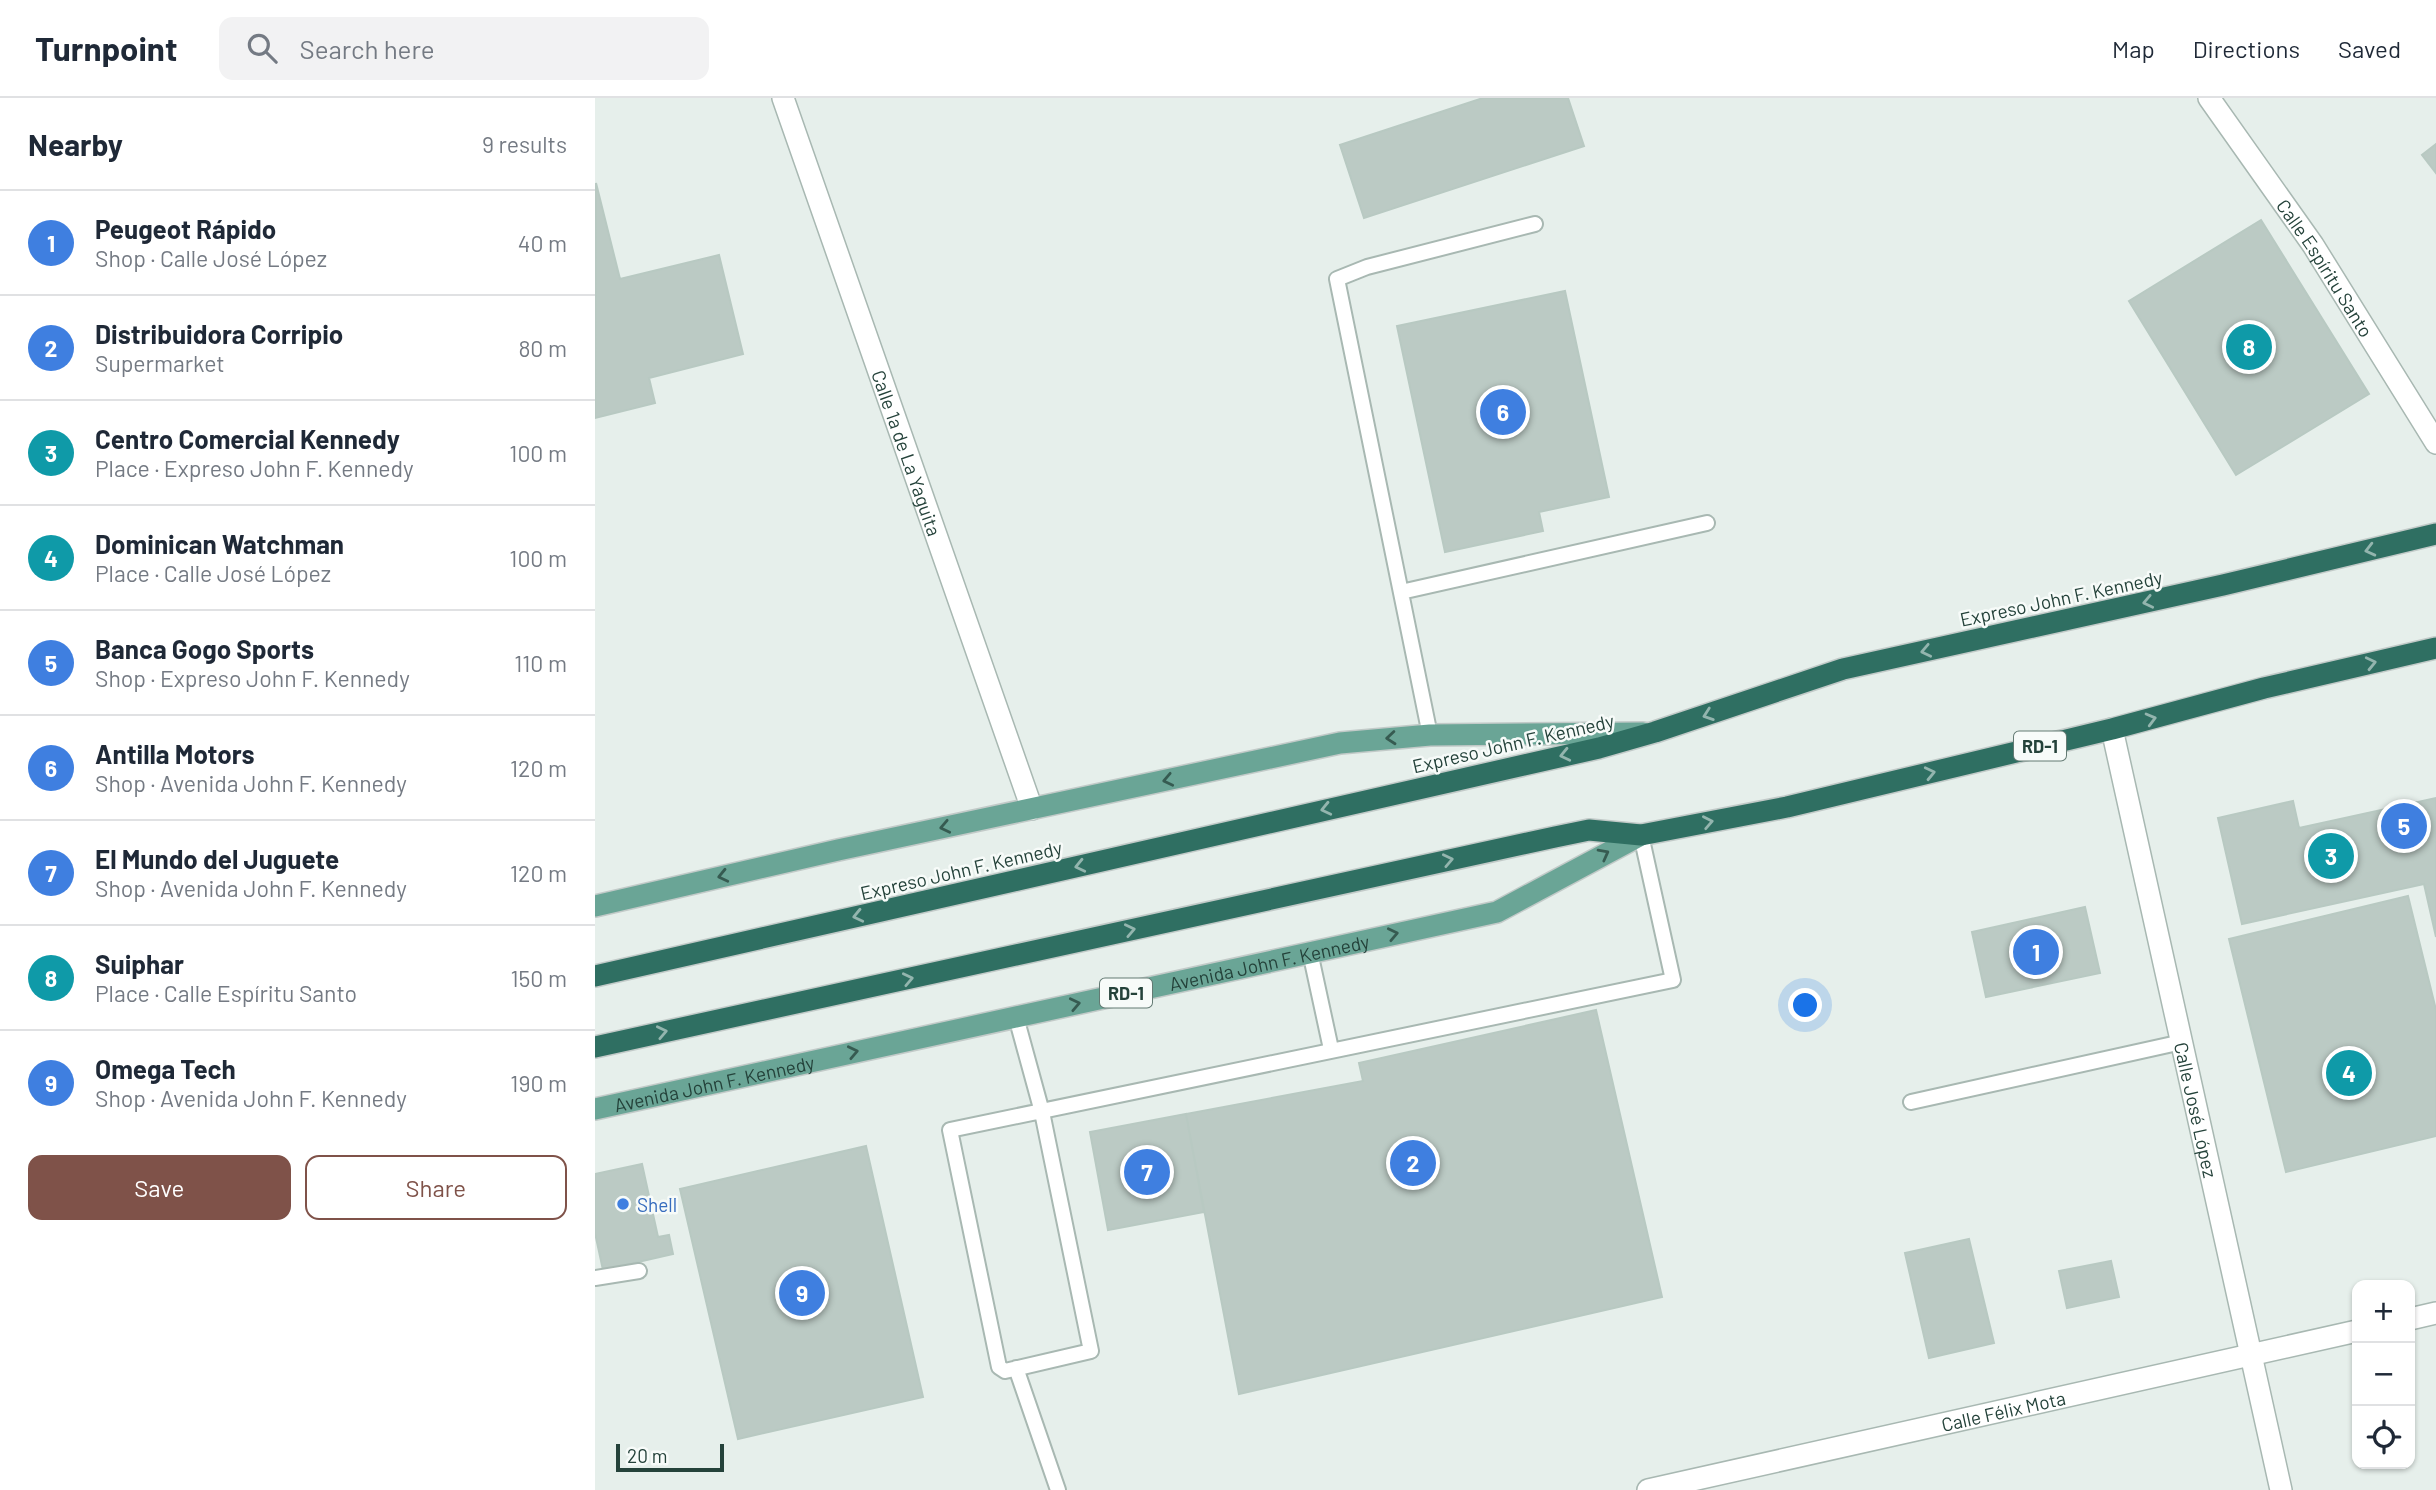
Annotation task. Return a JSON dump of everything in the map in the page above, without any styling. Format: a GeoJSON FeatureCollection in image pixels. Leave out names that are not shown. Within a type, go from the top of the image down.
{"type":"FeatureCollection","features":[{"type":"Feature","properties":{"kind":"highway","name":"Expreso John F. Kennedy"},"geometry":{"type":"LineString","coordinates":[[595,976],[1655,733],[1843,669],[2223,586],[2436,534]]}},
{"type":"Feature","properties":{"kind":"highway","name":"RD-1"},"geometry":{"type":"LineString","coordinates":[[595,1047],[1589,830],[1641,835],[1787,807],[2436,648]]}},
{"type":"Feature","properties":{"kind":"main road"},"geometry":{"type":"LineString","coordinates":[[595,905],[838,850],[1340,743],[1430,735],[1655,733]]}},
{"type":"Feature","properties":{"kind":"main road","name":"Avenida John F. Kennedy"},"geometry":{"type":"LineString","coordinates":[[595,1109],[1497,912],[1641,835]]}},
{"type":"Feature","properties":{"kind":"street","name":"Calle 1a de La Yaguita"},"geometry":{"type":"LineString","coordinates":[[783,98],[1032,809]]}},
{"type":"Feature","properties":{"kind":"street","name":"Calle Espíritu Santo"},"geometry":{"type":"LineString","coordinates":[[2209,98],[2313,245],[2436,443]]}},
{"type":"Feature","properties":{"kind":"street","name":"Calle José López"},"geometry":{"type":"LineString","coordinates":[[2112,729],[2281,1490]]}},
{"type":"Feature","properties":{"kind":"street"},"geometry":{"type":"LineString","coordinates":[[2415,1318],[2436,1313]]}},
{"type":"Feature","properties":{"kind":"street","name":"Calle Félix Mota"},"geometry":{"type":"LineString","coordinates":[[1648,1490],[2352,1332]]}},
{"type":"Feature","properties":{"kind":"lane"},"geometry":{"type":"LineString","coordinates":[[1430,735],[1337,279],[1367,267],[1535,224]]}},
{"type":"Feature","properties":{"kind":"lane"},"geometry":{"type":"LineString","coordinates":[[1401,592],[1707,523]]}},
{"type":"Feature","properties":{"kind":"lane"},"geometry":{"type":"LineString","coordinates":[[1016,1017],[1042,1112],[1091,1351],[1005,1371],[999,1367],[950,1130],[1042,1112],[1332,1049],[1673,981],[1641,835]]}},
{"type":"Feature","properties":{"kind":"lane"},"geometry":{"type":"LineString","coordinates":[[1310,952],[1332,1049]]}},
{"type":"Feature","properties":{"kind":"lane"},"geometry":{"type":"LineString","coordinates":[[1911,1102],[2182,1042]]}},
{"type":"Feature","properties":{"kind":"lane"},"geometry":{"type":"LineString","coordinates":[[595,1278],[639,1271]]}},
{"type":"Feature","properties":{"kind":"lane"},"geometry":{"type":"LineString","coordinates":[[1016,1368],[1058,1490]]}},
{"type":"Feature","properties":{"kind":"building"},"geometry":{"type":"Polygon","coordinates":[[[1483,98],[1568,98],[1584,146],[1364,218],[1340,145],[1483,98]]]}},
{"type":"Feature","properties":{"kind":"building"},"geometry":{"type":"Polygon","coordinates":[[[2436,144],[2436,173],[2422,155],[2436,144]]]}},
{"type":"Feature","properties":{"kind":"building"},"geometry":{"type":"Polygon","coordinates":[[[596,183],[620,279],[719,255],[743,354],[649,378],[655,403],[595,418],[596,183]]]}},
{"type":"Feature","properties":{"kind":"building"},"geometry":{"type":"Polygon","coordinates":[[[2261,220],[2369,394],[2236,475],[2129,301],[2261,220]]]}},
{"type":"Feature","properties":{"kind":"building"},"geometry":{"type":"Polygon","coordinates":[[[1565,291],[1609,497],[1539,512],[1543,531],[1445,552],[1397,326],[1565,291]]]}},
{"type":"Feature","properties":{"kind":"building"},"geometry":{"type":"Polygon","coordinates":[[[2436,798],[2436,937],[2424,884],[2242,924],[2218,818],[2293,801],[2299,828],[2436,798]]]}},
{"type":"Feature","properties":{"kind":"building"},"geometry":{"type":"Polygon","coordinates":[[[2408,896],[2436,1010],[2436,1136],[2286,1172],[2229,939],[2408,896]]]}},
{"type":"Feature","properties":{"kind":"building"},"geometry":{"type":"Polygon","coordinates":[[[2085,907],[2100,973],[1986,997],[1972,932],[2085,907]]]}},
{"type":"Feature","properties":{"kind":"building"},"geometry":{"type":"Polygon","coordinates":[[[1596,1010],[1662,1297],[1239,1394],[1186,1114],[1363,1081],[1359,1063],[1596,1010]]]}},
{"type":"Feature","properties":{"kind":"building"},"geometry":{"type":"Polygon","coordinates":[[[1186,1114],[1204,1212],[1108,1230],[1090,1132],[1186,1114]]]}},
{"type":"Feature","properties":{"kind":"building"},"geometry":{"type":"Polygon","coordinates":[[[866,1146],[923,1397],[738,1439],[680,1189],[866,1146]]]}},
{"type":"Feature","properties":{"kind":"building","name":"Shell"},"geometry":{"type":"Polygon","coordinates":[[[642,1164],[658,1237],[669,1235],[673,1254],[603,1270],[595,1233],[595,1174],[642,1164]]]}},
{"type":"Feature","properties":{"kind":"building"},"geometry":{"type":"Polygon","coordinates":[[[1969,1239],[1994,1343],[1929,1358],[1905,1253],[1969,1239]]]}},
{"type":"Feature","properties":{"kind":"building"},"geometry":{"type":"Polygon","coordinates":[[[2111,1261],[2119,1297],[2067,1308],[2059,1271],[2111,1261]]]}},
{"type":"Feature","properties":{"kind":"place","name":"Suiphar"},"geometry":{"type":"Point","coordinates":[2249,347]}},
{"type":"Feature","properties":{"kind":"place","name":"Antilla Motors"},"geometry":{"type":"Point","coordinates":[1503,412]}},
{"type":"Feature","properties":{"kind":"place","name":"Banca Gogo Sports"},"geometry":{"type":"Point","coordinates":[2404,826]}},
{"type":"Feature","properties":{"kind":"place","name":"Centro Comercial Kennedy"},"geometry":{"type":"Point","coordinates":[2331,856]}},
{"type":"Feature","properties":{"kind":"place","name":"Peugeot Rápido"},"geometry":{"type":"Point","coordinates":[2036,952]}},
{"type":"Feature","properties":{"kind":"place","name":"Dominican Watchman"},"geometry":{"type":"Point","coordinates":[2349,1073]}},
{"type":"Feature","properties":{"kind":"place","name":"Distribuidora Corripio"},"geometry":{"type":"Point","coordinates":[1413,1163]}},
{"type":"Feature","properties":{"kind":"place","name":"El Mundo del Juguete"},"geometry":{"type":"Point","coordinates":[1147,1172]}},
{"type":"Feature","properties":{"kind":"place","name":"Shell"},"geometry":{"type":"Point","coordinates":[623,1204]}},
{"type":"Feature","properties":{"kind":"place","name":"Omega Tech"},"geometry":{"type":"Point","coordinates":[802,1293]}}]}
